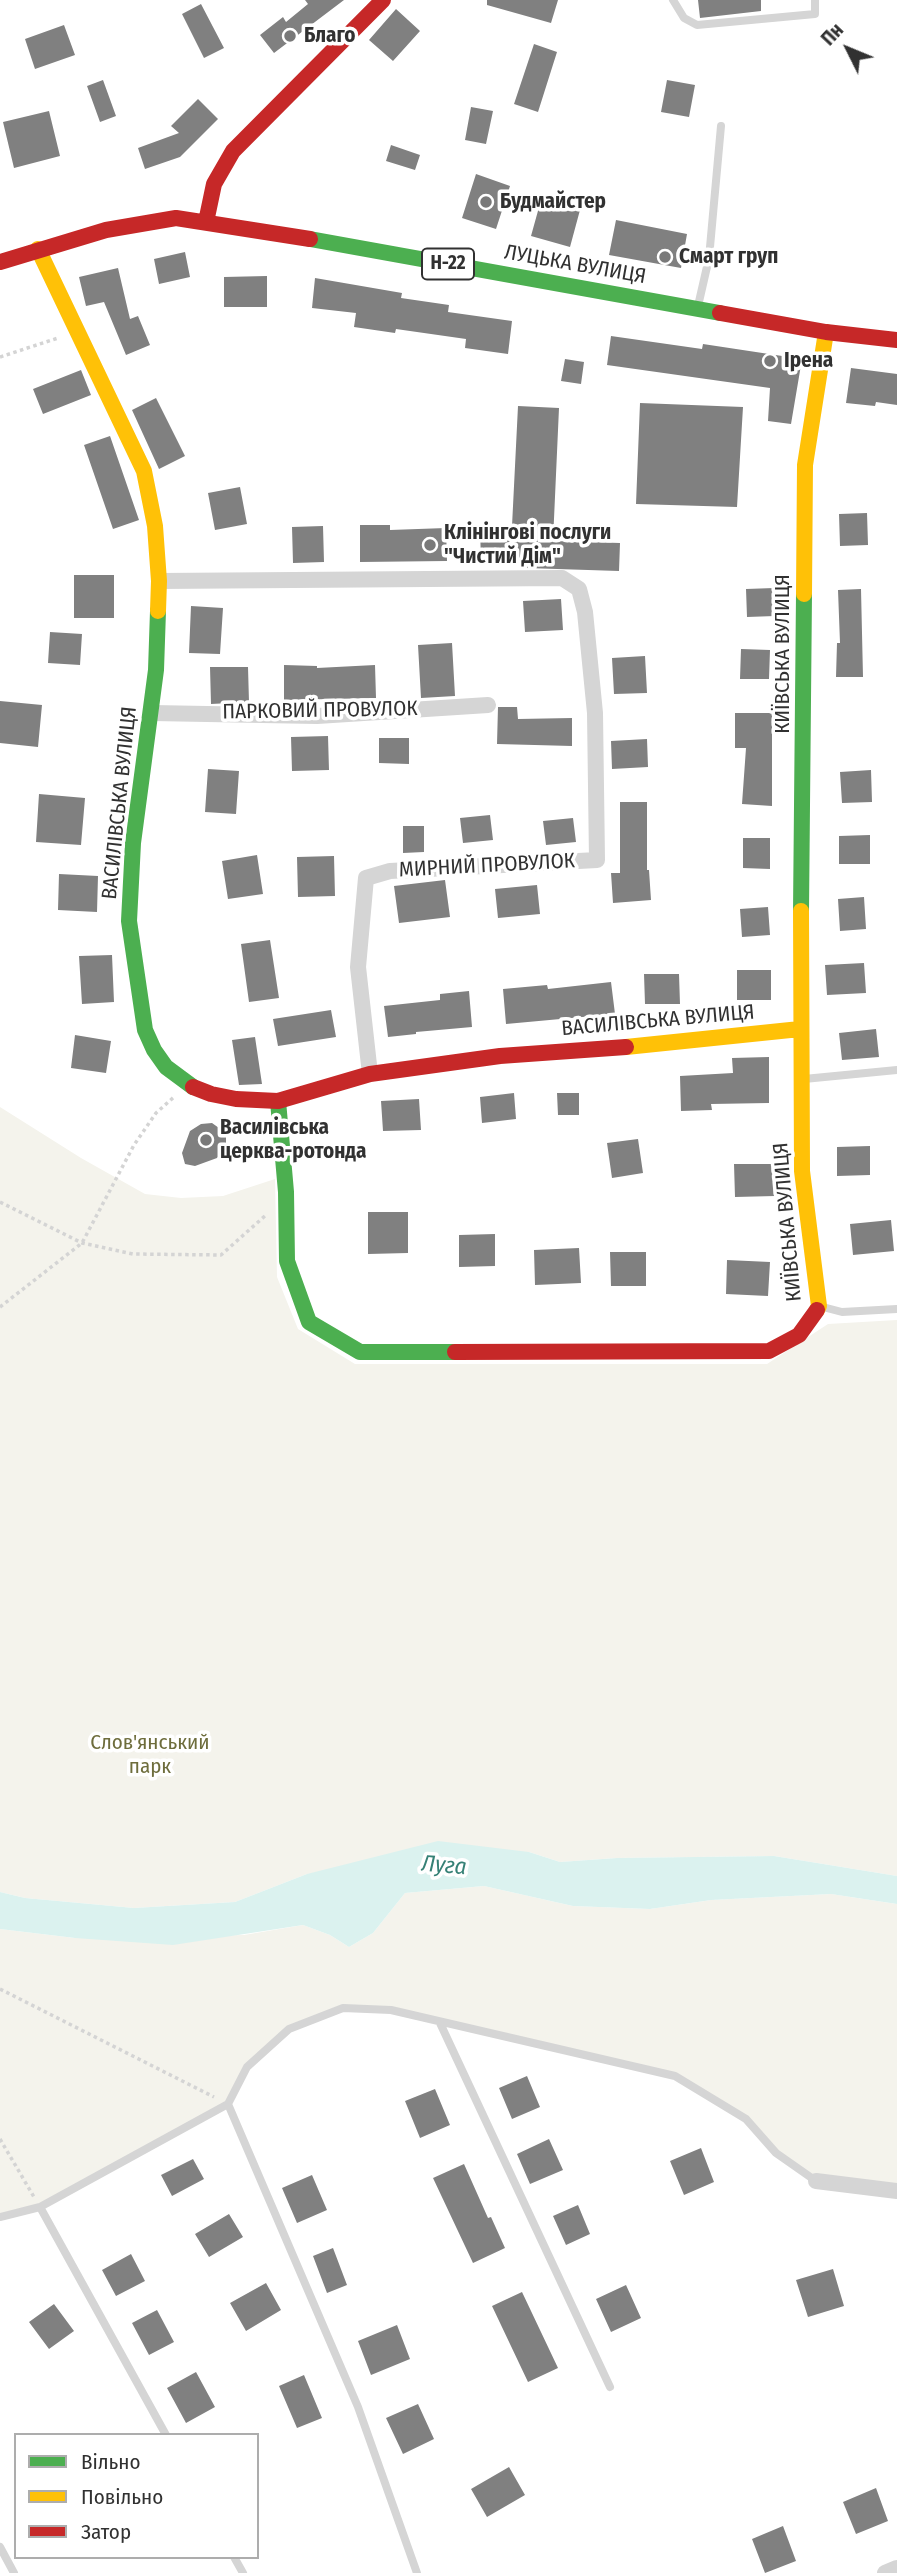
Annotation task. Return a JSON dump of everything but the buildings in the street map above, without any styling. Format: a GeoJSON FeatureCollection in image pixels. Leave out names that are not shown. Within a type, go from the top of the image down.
{"type":"FeatureCollection","features":[{"type":"Feature","properties":{"kind":"street"},"geometry":{"type":"LineString","coordinates":[[206,222],[214,184],[233,151],[383,0]]}},
{"type":"Feature","properties":{"kind":"street","name":"ЛУЦЬКА ВУЛИЦЯ"},"geometry":{"type":"LineString","coordinates":[[1,258],[38,250],[106,229],[176,218],[826,332],[897,340]]}},
{"type":"Feature","properties":{"kind":"street","name":"ВАСИЛІВСЬКА ВУЛИЦЯ"},"geometry":{"type":"LineString","coordinates":[[38,250],[144,471],[155,526],[159,581],[156,670],[130,871],[129,921],[145,1030],[166,1067],[193,1087],[211,1094],[236,1099],[278,1101],[370,1074],[500,1056],[800,1029]]}},
{"type":"Feature","properties":{"kind":"street","name":"КИЇВСЬКА ВУЛИЦЯ"},"geometry":{"type":"LineString","coordinates":[[278,1101],[286,1197],[287,1261],[309,1322],[360,1352],[769,1351],[799,1335],[819,1306],[802,1171],[800,1029],[805,465],[818,368],[826,332]]}},
{"type":"Feature","properties":{"kind":"street","name":"МИРНИЙ ПРОВУЛОК"},"geometry":{"type":"LineString","coordinates":[[159,581],[562,578],[579,589],[585,612],[595,713],[597,860],[390,871],[366,878],[358,967],[370,1074]]}},
{"type":"Feature","properties":{"kind":"street","name":"ПАРКОВИЙ ПРОВУЛОК"},"geometry":{"type":"LineString","coordinates":[[152,713],[317,716],[488,705]]}},
{"type":"Feature","properties":{"kind":"street"},"geometry":{"type":"LineString","coordinates":[[816,2181],[897,2190]]}},
{"type":"Feature","properties":{"kind":"street"},"geometry":{"type":"LineString","coordinates":[[885,2573],[897,2568]]}},
{"type":"Feature","properties":{"kind":"lane"},"geometry":{"type":"LineString","coordinates":[[673,0],[684,18],[697,25],[815,14],[815,0]]}},
{"type":"Feature","properties":{"kind":"lane"},"geometry":{"type":"LineString","coordinates":[[698,309],[709,258],[721,126]]}},
{"type":"Feature","properties":{"kind":"lane"},"geometry":{"type":"LineString","coordinates":[[801,1080],[897,1070]]}},
{"type":"Feature","properties":{"kind":"lane"},"geometry":{"type":"LineString","coordinates":[[819,1306],[842,1312],[897,1309]]}},
{"type":"Feature","properties":{"kind":"lane"},"geometry":{"type":"LineString","coordinates":[[0,2217],[40,2207],[228,2104],[247,2067],[289,2029],[343,2008],[391,2010],[676,2076],[746,2119],[776,2153],[816,2181]]}},
{"type":"Feature","properties":{"kind":"lane"},"geometry":{"type":"LineString","coordinates":[[440,2023],[610,2387]]}},
{"type":"Feature","properties":{"kind":"lane"},"geometry":{"type":"LineString","coordinates":[[228,2104],[358,2407],[417,2573]]}},
{"type":"Feature","properties":{"kind":"lane"},"geometry":{"type":"LineString","coordinates":[[40,2207],[165,2433]]}},
{"type":"Feature","properties":{"kind":"lane"},"geometry":{"type":"LineString","coordinates":[[0,2547],[14,2573]]}},
{"type":"Feature","properties":{"kind":"path"},"geometry":{"type":"LineString","coordinates":[[0,357],[78,331]]}},
{"type":"Feature","properties":{"kind":"path"},"geometry":{"type":"LineString","coordinates":[[0,1307],[82,1242],[134,1145],[156,1113],[174,1097]]}},
{"type":"Feature","properties":{"kind":"path"},"geometry":{"type":"LineString","coordinates":[[0,1202],[82,1242],[133,1254],[221,1255],[286,1197]]}},
{"type":"Feature","properties":{"kind":"path"},"geometry":{"type":"LineString","coordinates":[[0,1989],[228,2104]]}},
{"type":"Feature","properties":{"kind":"path"},"geometry":{"type":"LineString","coordinates":[[0,2139],[40,2207]]}},
{"type":"Feature","properties":{"kind":"green space","name":"Слов'янський парк"},"geometry":{"type":"Polygon","coordinates":[[[0,1107],[145,1194],[181,1198],[223,1196],[275,1179],[277,1277],[298,1329],[355,1364],[767,1364],[828,1324],[897,1320],[897,1876],[774,1856],[617,1858],[560,1862],[529,1852],[307,1874],[235,1902],[134,1908],[25,1898],[0,1892],[0,1107]]]}},
{"type":"Feature","properties":{"kind":"green space"},"geometry":{"type":"Polygon","coordinates":[[[484,1886],[573,1906],[650,1909],[711,1900],[831,1894],[897,1904],[897,2191],[816,2181],[776,2153],[746,2119],[675,2076],[391,2010],[343,2008],[289,2029],[247,2067],[228,2104],[40,2207],[0,2217],[0,1929],[75,1938],[244,1935],[303,1925],[330,1935],[349,1947],[373,1933],[405,1893],[484,1886]]]}},
{"type":"Feature","properties":{"kind":"water","name":"Луга"},"geometry":{"type":"Polygon","coordinates":[[[438,1841],[529,1852],[560,1862],[617,1858],[774,1856],[897,1876],[897,1904],[831,1894],[711,1900],[650,1909],[573,1906],[484,1886],[405,1893],[373,1933],[349,1947],[330,1935],[303,1925],[173,1945],[0,1929],[0,1892],[25,1898],[134,1908],[235,1902],[307,1874],[438,1841]]]}},
{"type":"Feature","properties":{"kind":"traffic: fast"},"geometry":{"type":"LineString","coordinates":[[310,239],[720,313]]}},
{"type":"Feature","properties":{"kind":"traffic: fast"},"geometry":{"type":"LineString","coordinates":[[801,911],[804,594]]}},
{"type":"Feature","properties":{"kind":"traffic: fast"},"geometry":{"type":"LineString","coordinates":[[158,611],[156,670],[133,843],[129,921],[145,1030],[166,1067],[193,1087]]}},
{"type":"Feature","properties":{"kind":"traffic: fast"},"geometry":{"type":"LineString","coordinates":[[278,1101],[286,1192],[287,1261],[309,1322],[360,1352],[455,1352]]}},
{"type":"Feature","properties":{"kind":"traffic: slow"},"geometry":{"type":"LineString","coordinates":[[38,249],[144,471],[155,526],[158,611]]}},
{"type":"Feature","properties":{"kind":"traffic: slow"},"geometry":{"type":"LineString","coordinates":[[804,594],[805,465],[826,332]]}},
{"type":"Feature","properties":{"kind":"traffic: slow"},"geometry":{"type":"LineString","coordinates":[[801,911],[802,1171],[819,1306],[817,1310]]}},
{"type":"Feature","properties":{"kind":"traffic: slow"},"geometry":{"type":"LineString","coordinates":[[626,1047],[800,1029]]}},
{"type":"Feature","properties":{"kind":"traffic: jam"},"geometry":{"type":"LineString","coordinates":[[206,222],[214,184],[233,151],[383,0]]}},
{"type":"Feature","properties":{"kind":"traffic: jam"},"geometry":{"type":"LineString","coordinates":[[0,262],[106,230],[176,218],[310,239]]}},
{"type":"Feature","properties":{"kind":"traffic: jam"},"geometry":{"type":"LineString","coordinates":[[720,313],[826,332],[897,340]]}},
{"type":"Feature","properties":{"kind":"traffic: jam"},"geometry":{"type":"LineString","coordinates":[[193,1087],[236,1099],[278,1101],[370,1074],[500,1056],[626,1047]]}},
{"type":"Feature","properties":{"kind":"traffic: jam"},"geometry":{"type":"LineString","coordinates":[[455,1352],[769,1351],[799,1335],[817,1310]]}},
{"type":"Feature","properties":{"kind":"place","name":"Благо"},"geometry":{"type":"Point","coordinates":[290,36]}},
{"type":"Feature","properties":{"kind":"place","name":"Будмайстер"},"geometry":{"type":"Point","coordinates":[486,202]}},
{"type":"Feature","properties":{"kind":"place","name":"Смарт груп"},"geometry":{"type":"Point","coordinates":[665,257]}},
{"type":"Feature","properties":{"kind":"place","name":"Ірена"},"geometry":{"type":"Point","coordinates":[770,361]}},
{"type":"Feature","properties":{"kind":"place","name":"Клінінгові послуги \"Чистий Дім\""},"geometry":{"type":"Point","coordinates":[430,545]}},
{"type":"Feature","properties":{"kind":"place","name":"Василівська церква-ротонда"},"geometry":{"type":"Point","coordinates":[206,1140]}}]}
